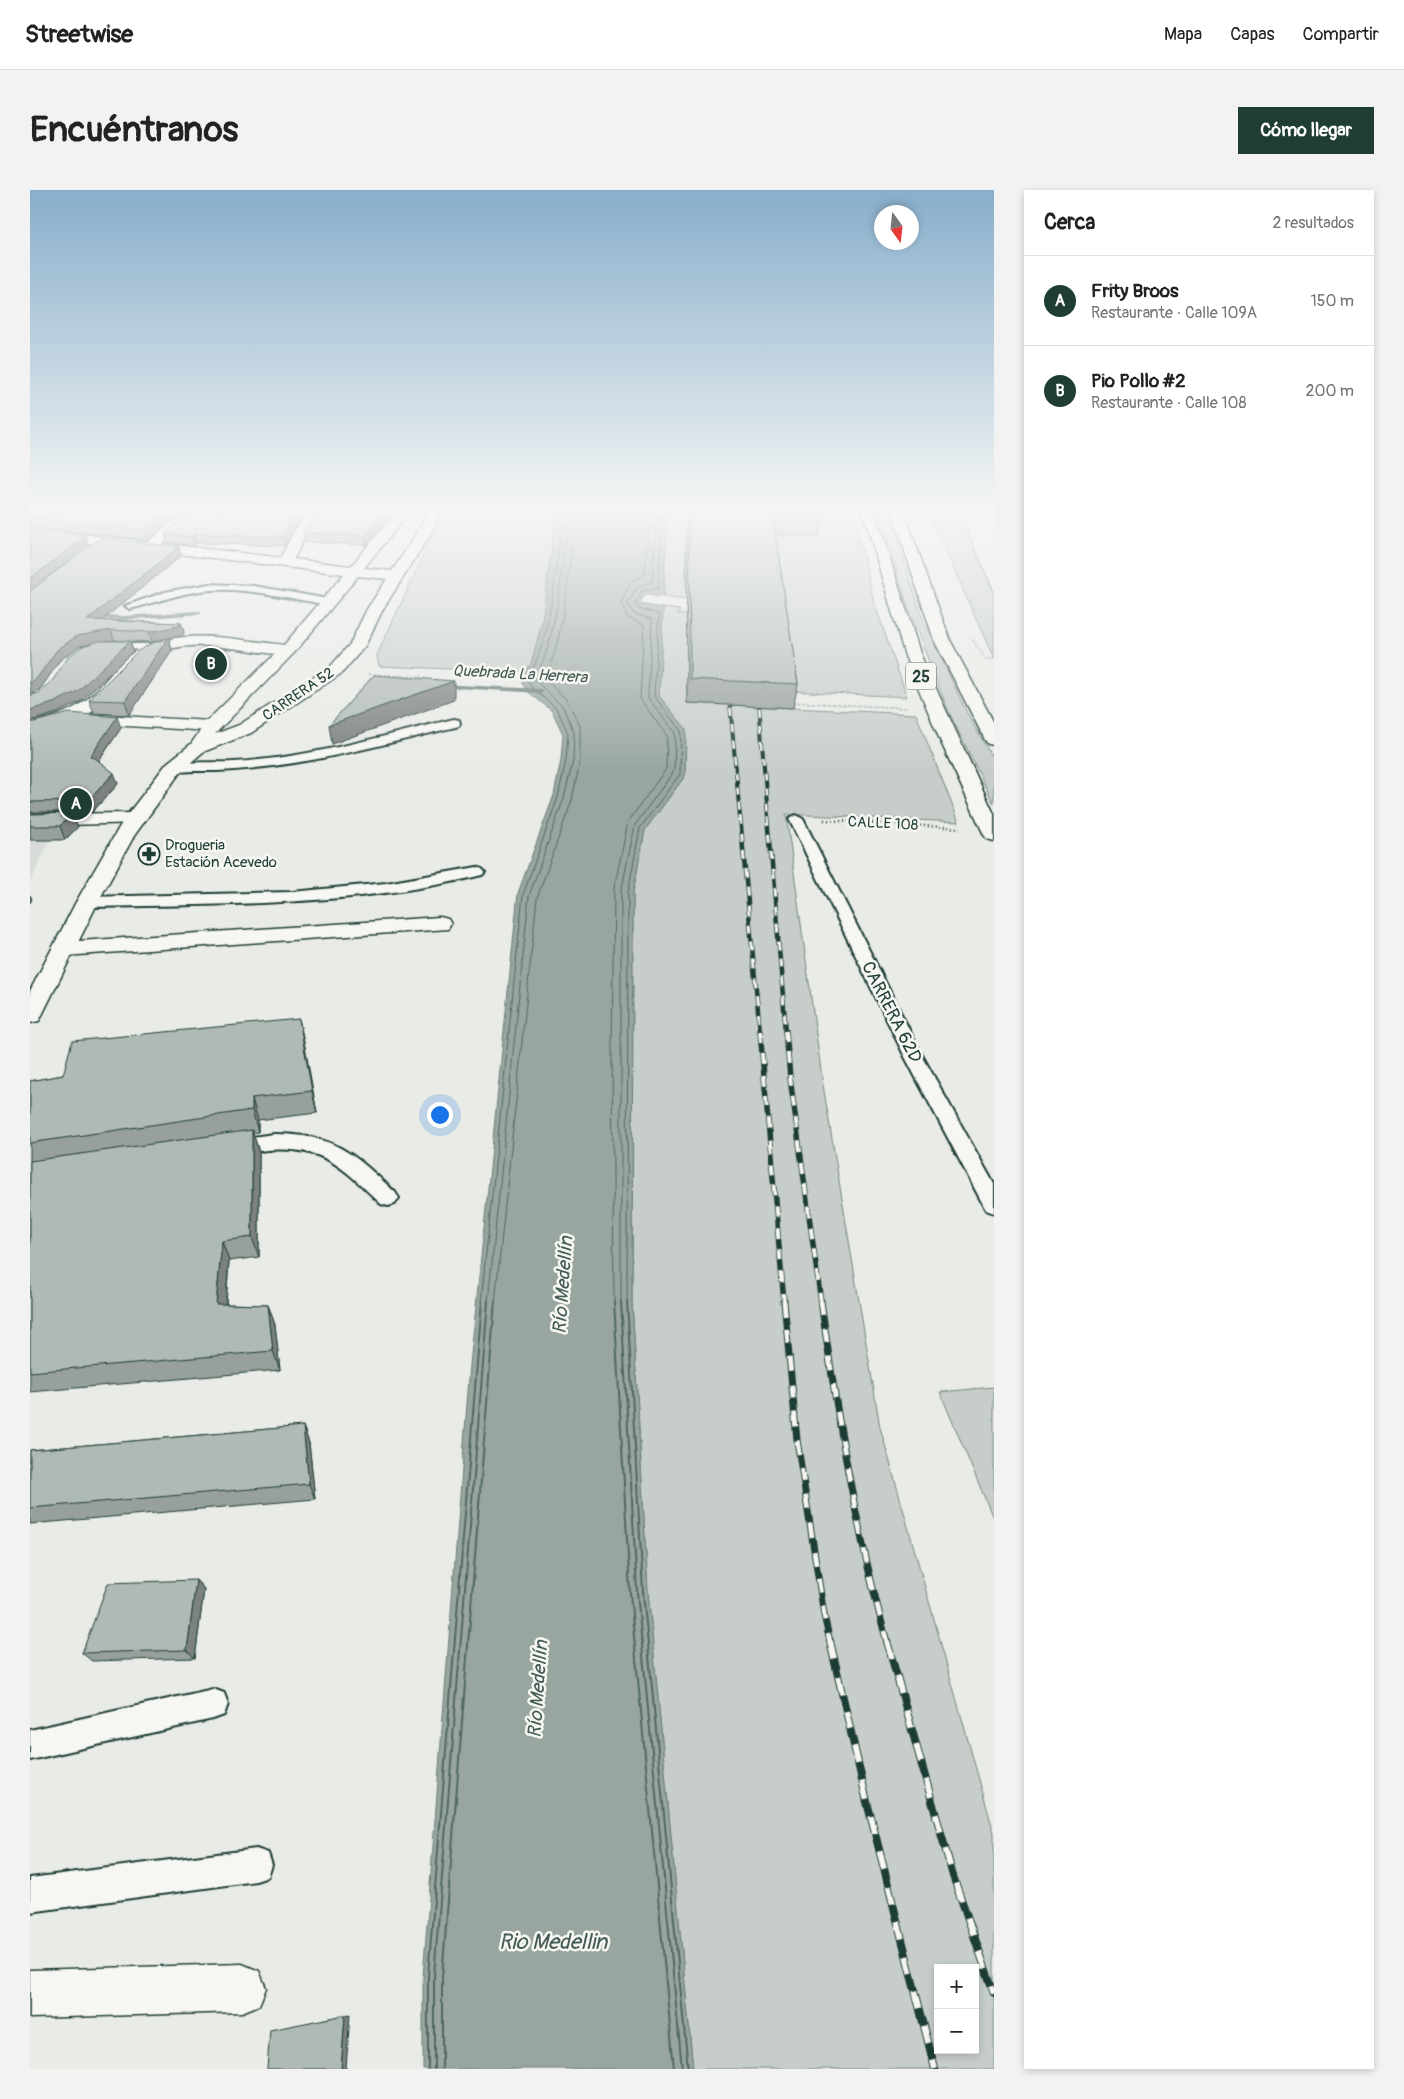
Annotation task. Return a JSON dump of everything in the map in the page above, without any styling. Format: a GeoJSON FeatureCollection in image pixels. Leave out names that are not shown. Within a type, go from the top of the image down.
{"type":"FeatureCollection","features":[{"type":"Feature","properties":{"kind":"main road","name":"CARRERA 52"},"geometry":{"type":"LineString","coordinates":[[198,748],[212,726],[288,650],[332,597]]}},
{"type":"Feature","properties":{"kind":"main road","name":"CARRERA 52"},"geometry":{"type":"LineString","coordinates":[[30,1015],[87,902],[134,819],[174,768],[198,748],[244,729],[336,670],[357,646],[383,597]]}},
{"type":"Feature","properties":{"kind":"main road","name":"25"},"geometry":{"type":"LineString","coordinates":[[895,597],[913,656],[949,740],[994,834]]}},
{"type":"Feature","properties":{"kind":"main road","name":"25"},"geometry":{"type":"LineString","coordinates":[[927,597],[942,640],[994,740]]}},
{"type":"Feature","properties":{"kind":"main road"},"geometry":{"type":"LineString","coordinates":[[328,602],[375,609]]}},
{"type":"Feature","properties":{"kind":"main road"},"geometry":{"type":"LineString","coordinates":[[30,727],[65,718],[83,710],[100,698],[129,665],[153,649],[195,642],[288,650]]}},
{"type":"Feature","properties":{"kind":"main road"},"geometry":{"type":"LineString","coordinates":[[80,719],[212,726]]}},
{"type":"Feature","properties":{"kind":"main road"},"geometry":{"type":"LineString","coordinates":[[30,820],[134,819]]}},
{"type":"Feature","properties":{"kind":"main road"},"geometry":{"type":"LineString","coordinates":[[64,949],[440,924]]}},
{"type":"Feature","properties":{"kind":"main road"},"geometry":{"type":"LineString","coordinates":[[30,1994],[242,1988]]}},
{"type":"Feature","properties":{"kind":"lane"},"geometry":{"type":"LineString","coordinates":[[130,606],[163,597]]}},
{"type":"Feature","properties":{"kind":"lane"},"geometry":{"type":"LineString","coordinates":[[296,597],[328,602]]}},
{"type":"Feature","properties":{"kind":"lane"},"geometry":{"type":"LineString","coordinates":[[95,648],[153,649]]}},
{"type":"Feature","properties":{"kind":"lane"},"geometry":{"type":"LineString","coordinates":[[174,768],[225,768],[272,764],[331,752],[454,722]]}},
{"type":"Feature","properties":{"kind":"lane","name":"CARRERA 62D"},"geometry":{"type":"LineString","coordinates":[[796,819],[914,1057],[994,1204]]}},
{"type":"Feature","properties":{"kind":"lane"},"geometry":{"type":"LineString","coordinates":[[87,902],[292,898],[386,888],[477,872]]}},
{"type":"Feature","properties":{"kind":"lane"},"geometry":{"type":"LineString","coordinates":[[214,1149],[263,1142],[309,1143],[344,1158],[388,1198]]}},
{"type":"Feature","properties":{"kind":"lane"},"geometry":{"type":"LineString","coordinates":[[30,1746],[213,1704]]}},
{"type":"Feature","properties":{"kind":"lane"},"geometry":{"type":"LineString","coordinates":[[30,1895],[256,1865]]}},
{"type":"Feature","properties":{"kind":"path"},"geometry":{"type":"LineString","coordinates":[[975,640],[984,659],[994,659]]}},
{"type":"Feature","properties":{"kind":"path"},"geometry":{"type":"LineString","coordinates":[[365,674],[423,677]]}},
{"type":"Feature","properties":{"kind":"path"},"geometry":{"type":"LineString","coordinates":[[792,702],[908,708]]}},
{"type":"Feature","properties":{"kind":"path","name":"CALLE 108"},"geometry":{"type":"LineString","coordinates":[[796,819],[961,828]]}},
{"type":"Feature","properties":{"kind":"shaded area"},"geometry":{"type":"Polygon","coordinates":[[[404,597],[545,597],[542,623],[531,664],[524,672],[379,666],[377,655],[404,597]]]}},
{"type":"Feature","properties":{"kind":"shaded area"},"geometry":{"type":"Polygon","coordinates":[[[663,597],[686,597],[684,600],[663,597]]]}},
{"type":"Feature","properties":{"kind":"shaded area"},"geometry":{"type":"Polygon","coordinates":[[[777,597],[873,597],[907,697],[790,691],[777,597]]]}},
{"type":"Feature","properties":{"kind":"shaded area"},"geometry":{"type":"Polygon","coordinates":[[[905,597],[916,597],[922,617],[966,711],[994,761],[994,804],[948,710],[905,597]]]}},
{"type":"Feature","properties":{"kind":"shaded area"},"geometry":{"type":"Polygon","coordinates":[[[966,597],[994,597],[994,659],[966,597]]]}},
{"type":"Feature","properties":{"kind":"shaded area"},"geometry":{"type":"Polygon","coordinates":[[[663,608],[680,610],[678,614],[687,615],[687,703],[916,714],[959,822],[786,814],[823,1085],[880,1427],[994,1833],[994,2069],[693,2069],[648,1592],[632,1301],[633,892],[645,830],[685,776],[686,729],[659,696],[663,608]]]}},
{"type":"Feature","properties":{"kind":"shaded area"},"geometry":{"type":"Polygon","coordinates":[[[30,840],[50,840],[30,883],[30,840]]]}},
{"type":"Feature","properties":{"kind":"shaded area"},"geometry":{"type":"Polygon","coordinates":[[[994,1387],[994,1520],[940,1392],[994,1387]]]}},
{"type":"Feature","properties":{"kind":"water","name":"Rio Medellin"},"geometry":{"type":"Polygon","coordinates":[[[545,597],[644,597],[639,604],[663,608],[659,696],[686,729],[685,776],[645,830],[633,892],[632,1301],[648,1592],[693,2069],[423,2069],[423,1976],[470,1365],[518,893],[554,795],[561,760],[563,734],[552,711],[526,690],[521,678],[531,664],[542,623],[545,597]]]}},
{"type":"Feature","properties":{"kind":"building"},"geometry":{"type":"Polygon","coordinates":[[[30,597],[116,597],[87,620],[181,623],[179,626],[149,632],[111,630],[77,636],[57,650],[37,678],[30,683],[30,597]]]}},
{"type":"Feature","properties":{"kind":"building"},"geometry":{"type":"Polygon","coordinates":[[[690,597],[785,597],[798,684],[690,679],[690,597]]]}},
{"type":"Feature","properties":{"kind":"building"},"geometry":{"type":"Polygon","coordinates":[[[168,638],[125,701],[89,700],[138,651],[150,644],[168,638]]]}},
{"type":"Feature","properties":{"kind":"building"},"geometry":{"type":"Polygon","coordinates":[[[99,641],[130,641],[78,691],[53,703],[30,710],[30,696],[38,693],[53,680],[68,657],[83,646],[99,641]]]}},
{"type":"Feature","properties":{"kind":"building"},"geometry":{"type":"Polygon","coordinates":[[[374,675],[454,681],[329,725],[374,675]]]}},
{"type":"Feature","properties":{"kind":"building"},"geometry":{"type":"Polygon","coordinates":[[[69,713],[117,717],[90,757],[95,758],[114,773],[88,801],[30,802],[30,723],[69,713]]]}},
{"type":"Feature","properties":{"kind":"building"},"geometry":{"type":"Polygon","coordinates":[[[72,813],[60,826],[30,826],[30,814],[72,813]]]}},
{"type":"Feature","properties":{"kind":"building"},"geometry":{"type":"Polygon","coordinates":[[[299,1019],[312,1091],[252,1098],[252,1110],[30,1143],[30,1081],[63,1075],[72,1041],[299,1019]]]}},
{"type":"Feature","properties":{"kind":"building"},"geometry":{"type":"Polygon","coordinates":[[[252,1130],[252,1237],[222,1241],[216,1304],[268,1305],[273,1351],[30,1372],[30,1161],[252,1130]]]}},
{"type":"Feature","properties":{"kind":"building"},"geometry":{"type":"Polygon","coordinates":[[[303,1426],[309,1484],[30,1508],[30,1450],[303,1426]]]}},
{"type":"Feature","properties":{"kind":"building"},"geometry":{"type":"Polygon","coordinates":[[[196,1580],[187,1650],[82,1653],[108,1583],[196,1580]]]}},
{"type":"Feature","properties":{"kind":"building"},"geometry":{"type":"Polygon","coordinates":[[[345,2015],[341,2069],[267,2069],[270,2030],[345,2015]]]}},
{"type":"Feature","properties":{"kind":"waterway","name":"Quebrada La Herrera"},"geometry":{"type":"LineString","coordinates":[[92,616],[123,618],[199,613]]}},
{"type":"Feature","properties":{"kind":"waterway","name":"Quebrada La Herrera"},"geometry":{"type":"LineString","coordinates":[[439,686],[541,691]]}},
{"type":"Feature","properties":{"kind":"railway"},"geometry":{"type":"LineString","coordinates":[[729,692],[740,817]]}},
{"type":"Feature","properties":{"kind":"railway"},"geometry":{"type":"LineString","coordinates":[[758,692],[768,817]]}},
{"type":"Feature","properties":{"kind":"railway"},"geometry":{"type":"LineString","coordinates":[[740,816],[760,1032]]}},
{"type":"Feature","properties":{"kind":"railway"},"geometry":{"type":"LineString","coordinates":[[768,816],[786,1032]]}},
{"type":"Feature","properties":{"kind":"railway"},"geometry":{"type":"LineString","coordinates":[[760,1031],[784,1302]]}},
{"type":"Feature","properties":{"kind":"railway"},"geometry":{"type":"LineString","coordinates":[[786,1031],[790,1078],[821,1302]]}},
{"type":"Feature","properties":{"kind":"railway"},"geometry":{"type":"LineString","coordinates":[[784,1301],[797,1440],[824,1615],[830,1642]]}},
{"type":"Feature","properties":{"kind":"railway"},"geometry":{"type":"LineString","coordinates":[[821,1301],[848,1473],[866,1558],[887,1642]]}},
{"type":"Feature","properties":{"kind":"railway"},"geometry":{"type":"LineString","coordinates":[[830,1641],[867,1802],[935,2069]]}},
{"type":"Feature","properties":{"kind":"railway"},"geometry":{"type":"LineString","coordinates":[[887,1641],[953,1876],[994,1993]]}},
{"type":"Feature","properties":{"kind":"place","name":"Pio Pollo #2"},"geometry":{"type":"Point","coordinates":[211,664]}},
{"type":"Feature","properties":{"kind":"place","name":"Frity Broos"},"geometry":{"type":"Point","coordinates":[76,804]}},
{"type":"Feature","properties":{"kind":"place","name":"Drogueria Estación Acevedo"},"geometry":{"type":"Point","coordinates":[149,854]}},
{"type":"Feature","properties":{"kind":"water label","name":"Río Medellín"},"geometry":{"type":"Point","coordinates":[562,1285]}},
{"type":"Feature","properties":{"kind":"water label","name":"Río Medellín"},"geometry":{"type":"Point","coordinates":[537,1689]}}]}
